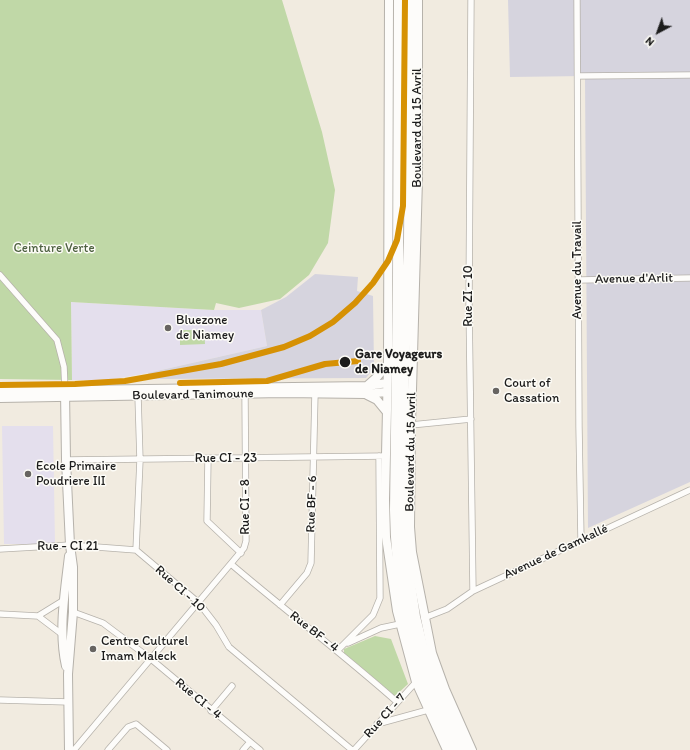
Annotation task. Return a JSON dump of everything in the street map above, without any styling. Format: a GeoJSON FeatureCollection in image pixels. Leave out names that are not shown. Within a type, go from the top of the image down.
{"type":"FeatureCollection","features":[{"type":"Feature","properties":{"kind":"highway","name":"Boulevard du 15 Avril"},"geometry":{"type":"LineString","coordinates":[[399,0],[396,544],[407,615],[422,676],[455,750]]}},
{"type":"Feature","properties":{"kind":"highway","name":"Boulevard du 15 Avril"},"geometry":{"type":"LineString","coordinates":[[411,0],[409,227],[403,416],[404,544],[415,617],[423,649],[432,677],[464,750]]}},
{"type":"Feature","properties":{"kind":"main road","name":"Boulevard du 15 Avril"},"geometry":{"type":"LineString","coordinates":[[389,0],[388,364],[382,456],[386,537],[400,624],[416,682],[447,750]]}},
{"type":"Feature","properties":{"kind":"main road","name":"Boulevard du 15 Avril"},"geometry":{"type":"LineString","coordinates":[[418,0],[418,179],[411,425],[410,527],[412,552],[424,618],[439,673],[472,750]]}},
{"type":"Feature","properties":{"kind":"main road"},"geometry":{"type":"LineString","coordinates":[[367,386],[388,364]]}},
{"type":"Feature","properties":{"kind":"main road","name":"Boulevard Tanimoune"},"geometry":{"type":"LineString","coordinates":[[0,391],[138,396],[315,393],[355,390],[367,386],[387,383]]}},
{"type":"Feature","properties":{"kind":"main road","name":"Boulevard Tanimoune"},"geometry":{"type":"LineString","coordinates":[[0,398],[65,394],[355,390],[366,394],[386,392]]}},
{"type":"Feature","properties":{"kind":"main road"},"geometry":{"type":"LineString","coordinates":[[65,394],[66,460],[70,545],[73,567],[74,612],[68,674],[69,750]]}},
{"type":"Feature","properties":{"kind":"main road"},"geometry":{"type":"LineString","coordinates":[[366,394],[377,400],[386,411]]}},
{"type":"Feature","properties":{"kind":"main road"},"geometry":{"type":"LineString","coordinates":[[68,674],[64,656],[63,635],[64,600],[70,545]]}},
{"type":"Feature","properties":{"kind":"street","name":"Rue ZI - 10"},"geometry":{"type":"LineString","coordinates":[[471,0],[468,303],[473,592]]}},
{"type":"Feature","properties":{"kind":"street","name":"Avenue du Travail"},"geometry":{"type":"LineString","coordinates":[[577,0],[581,540]]}},
{"type":"Feature","properties":{"kind":"street"},"geometry":{"type":"LineString","coordinates":[[578,76],[690,75]]}},
{"type":"Feature","properties":{"kind":"street"},"geometry":{"type":"LineString","coordinates":[[0,275],[57,340],[64,367],[65,394]]}},
{"type":"Feature","properties":{"kind":"street","name":"Avenue d'Arlit"},"geometry":{"type":"LineString","coordinates":[[579,280],[690,278]]}},
{"type":"Feature","properties":{"kind":"street","name":"Rue BF - 6"},"geometry":{"type":"LineString","coordinates":[[280,605],[307,572],[311,563],[315,393]]}},
{"type":"Feature","properties":{"kind":"street","name":"Rue CI - 8"},"geometry":{"type":"LineString","coordinates":[[74,750],[199,603],[240,553],[246,541],[247,459],[245,394]]}},
{"type":"Feature","properties":{"kind":"street"},"geometry":{"type":"LineString","coordinates":[[136,550],[140,460],[138,396]]}},
{"type":"Feature","properties":{"kind":"street"},"geometry":{"type":"LineString","coordinates":[[411,425],[471,419]]}},
{"type":"Feature","properties":{"kind":"street"},"geometry":{"type":"LineString","coordinates":[[338,650],[373,615],[380,598],[382,456]]}},
{"type":"Feature","properties":{"kind":"street","name":"Rue CI - 23"},"geometry":{"type":"LineString","coordinates":[[66,460],[208,458],[247,459],[382,456]]}},
{"type":"Feature","properties":{"kind":"street"},"geometry":{"type":"LineString","coordinates":[[208,458],[207,521],[240,553]]}},
{"type":"Feature","properties":{"kind":"street","name":"Avenue de Gamkallé"},"geometry":{"type":"LineString","coordinates":[[424,618],[447,609],[473,592],[581,540],[690,490]]}},
{"type":"Feature","properties":{"kind":"street","name":"Rue - CI 21"},"geometry":{"type":"LineString","coordinates":[[0,548],[70,545],[136,550]]}},
{"type":"Feature","properties":{"kind":"street","name":"Rue CI - 10"},"geometry":{"type":"LineString","coordinates":[[136,550],[199,603],[216,625],[228,647],[353,750]]}},
{"type":"Feature","properties":{"kind":"street","name":"Rue BF - 4"},"geometry":{"type":"LineString","coordinates":[[231,564],[280,605],[338,650],[397,702]]}},
{"type":"Feature","properties":{"kind":"street"},"geometry":{"type":"LineString","coordinates":[[38,616],[64,600]]}},
{"type":"Feature","properties":{"kind":"street","name":"Rue CI - 4"},"geometry":{"type":"LineString","coordinates":[[74,612],[103,623],[151,659],[260,750]]}},
{"type":"Feature","properties":{"kind":"street"},"geometry":{"type":"LineString","coordinates":[[0,614],[38,616],[63,635]]}},
{"type":"Feature","properties":{"kind":"street"},"geometry":{"type":"LineString","coordinates":[[338,650],[355,638],[381,628],[400,624]]}},
{"type":"Feature","properties":{"kind":"street","name":"Rue CI - 7"},"geometry":{"type":"LineString","coordinates":[[353,750],[416,682]]}},
{"type":"Feature","properties":{"kind":"street"},"geometry":{"type":"LineString","coordinates":[[212,711],[232,686]]}},
{"type":"Feature","properties":{"kind":"street"},"geometry":{"type":"LineString","coordinates":[[0,700],[69,702]]}},
{"type":"Feature","properties":{"kind":"street"},"geometry":{"type":"LineString","coordinates":[[377,724],[428,710]]}},
{"type":"Feature","properties":{"kind":"street"},"geometry":{"type":"LineString","coordinates":[[108,750],[128,726],[136,724],[167,750]]}},
{"type":"Feature","properties":{"kind":"street"},"geometry":{"type":"LineString","coordinates":[[243,750],[250,742]]}},
{"type":"Feature","properties":{"kind":"shaded area"},"geometry":{"type":"Polygon","coordinates":[[[508,0],[690,0],[690,482],[588,528],[585,76],[510,77],[508,0]]]}},
{"type":"Feature","properties":{"kind":"shaded area"},"geometry":{"type":"Polygon","coordinates":[[[315,274],[358,277],[357,291],[373,296],[374,368],[366,378],[150,379],[148,373],[267,346],[261,310],[286,297],[315,274]]]}},
{"type":"Feature","properties":{"kind":"shaded area","name":"Bluezone de Niamey"},"geometry":{"type":"Polygon","coordinates":[[[71,302],[214,310],[261,310],[267,346],[148,373],[108,380],[72,380],[71,302]]]}},
{"type":"Feature","properties":{"kind":"shaded area","name":"Ecole Primaire Poudriere III"},"geometry":{"type":"Polygon","coordinates":[[[2,426],[53,426],[55,544],[4,544],[2,426]]]}},
{"type":"Feature","properties":{"kind":"green space","name":"Ceinture Verte"},"geometry":{"type":"Polygon","coordinates":[[[0,0],[282,0],[322,132],[335,190],[328,243],[309,275],[280,299],[239,308],[216,303],[214,310],[71,302],[72,380],[0,379],[0,0]]]}},
{"type":"Feature","properties":{"kind":"green space"},"geometry":{"type":"Polygon","coordinates":[[[180,330],[204,330],[205,344],[180,345],[180,330]]]}},
{"type":"Feature","properties":{"kind":"green space"},"geometry":{"type":"Polygon","coordinates":[[[375,636],[391,639],[408,684],[395,696],[344,653],[344,649],[375,636]]]}},
{"type":"Feature","properties":{"kind":"transit line"},"geometry":{"type":"LineString","coordinates":[[0,385],[75,384],[125,381],[221,364],[284,347],[310,336],[333,322],[355,303],[373,283],[388,261],[397,240],[403,206],[405,0]]}},
{"type":"Feature","properties":{"kind":"transit line"},"geometry":{"type":"LineString","coordinates":[[180,383],[267,381],[325,364],[358,361]]}},
{"type":"Feature","properties":{"kind":"place","name":"Bluezone de Niamey"},"geometry":{"type":"Point","coordinates":[168,328]}},
{"type":"Feature","properties":{"kind":"place","name":"Gare Voyageurs de Niamey"},"geometry":{"type":"Point","coordinates":[345,362]}},
{"type":"Feature","properties":{"kind":"place","name":"Court of Cassation"},"geometry":{"type":"Point","coordinates":[496,391]}},
{"type":"Feature","properties":{"kind":"place","name":"Ecole Primaire Poudriere III"},"geometry":{"type":"Point","coordinates":[28,474]}},
{"type":"Feature","properties":{"kind":"place","name":"Centre Culturel Imam Maleck"},"geometry":{"type":"Point","coordinates":[93,649]}}]}
